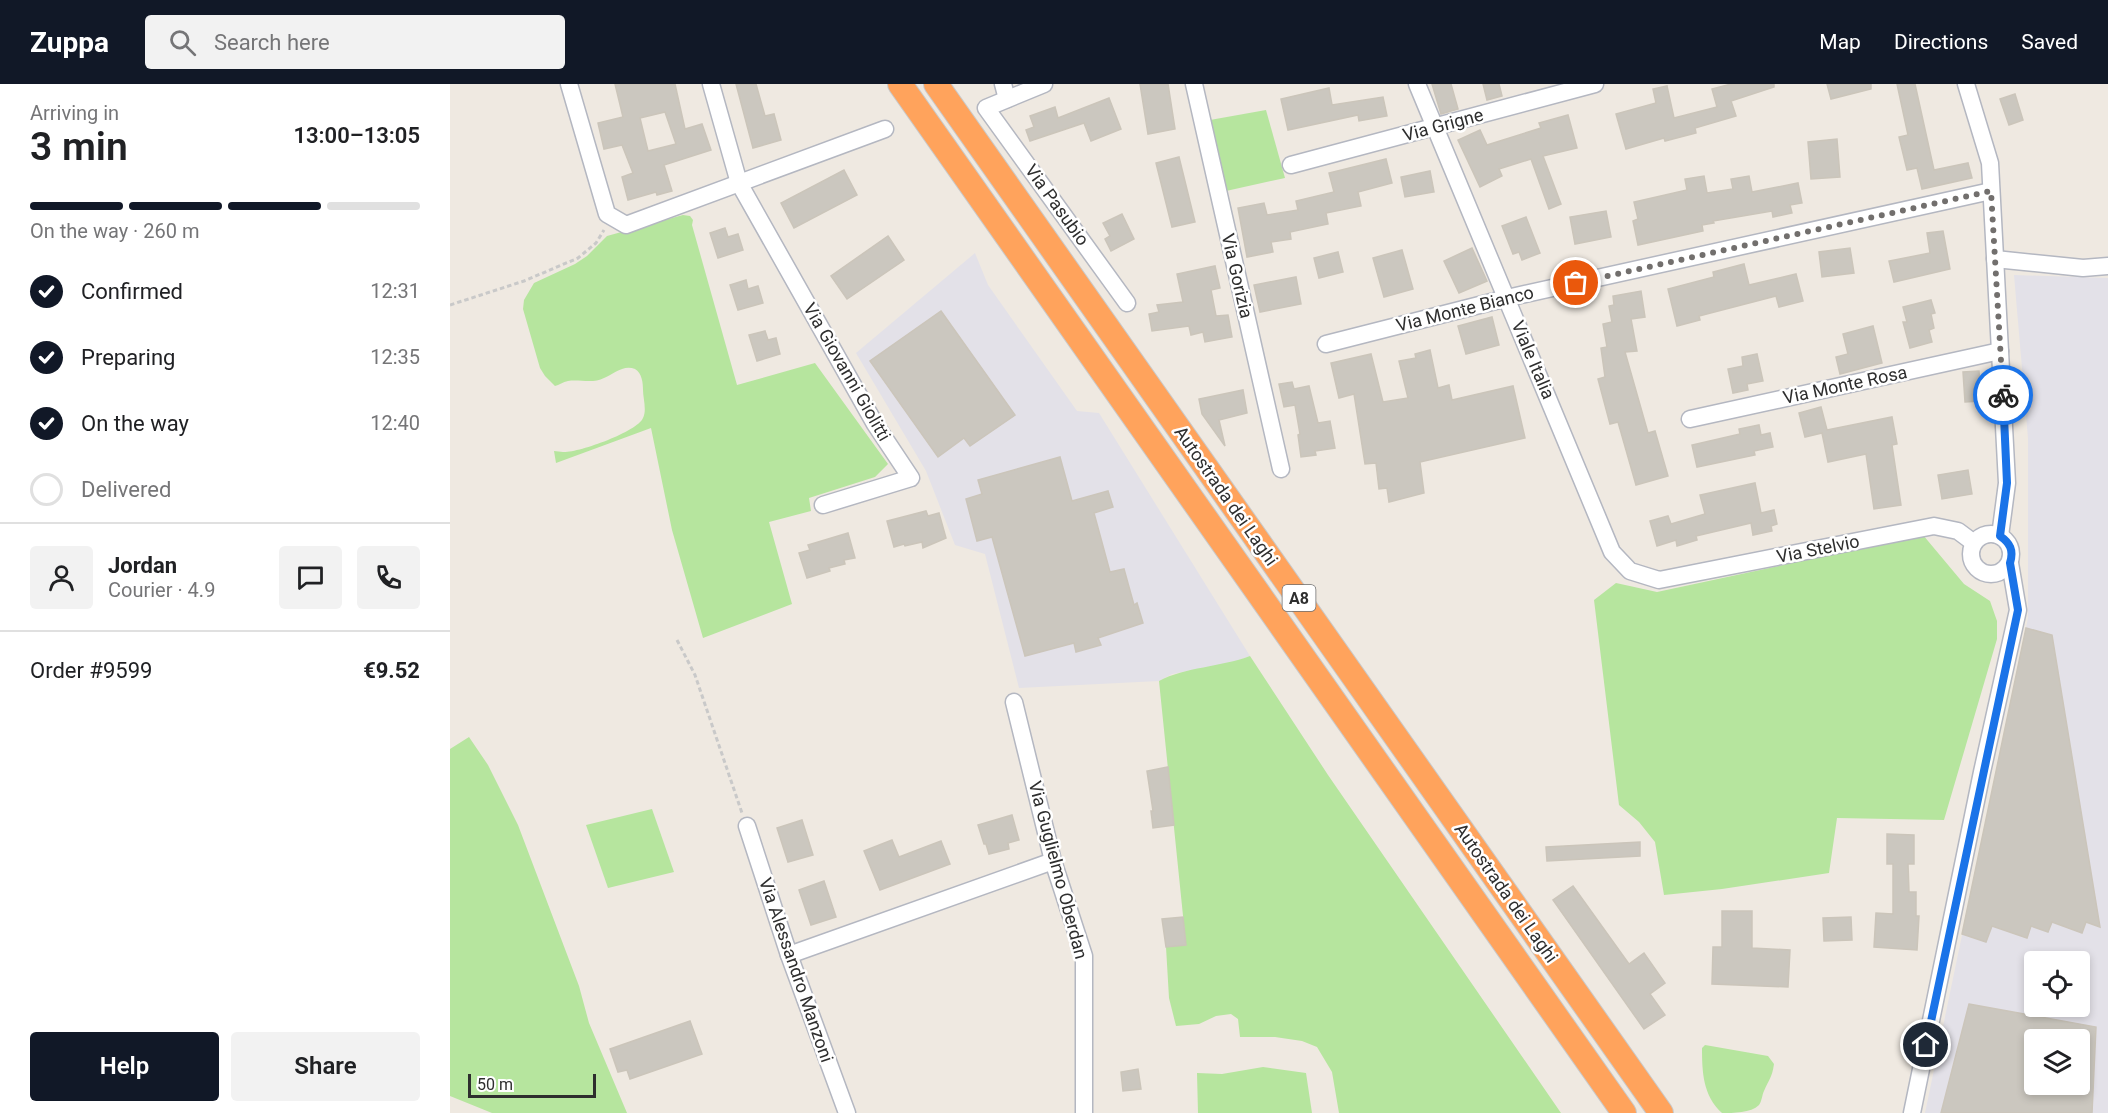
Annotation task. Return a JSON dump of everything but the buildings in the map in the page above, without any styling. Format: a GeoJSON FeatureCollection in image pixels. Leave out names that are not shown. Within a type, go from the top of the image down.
{"type":"FeatureCollection","features":[{"type":"Feature","properties":{"kind":"highway","name":"Autostrada dei Laghi"},"geometry":{"type":"LineString","coordinates":[[900,84],[1624,1113]]}},
{"type":"Feature","properties":{"kind":"highway","name":"Autostrada dei Laghi"},"geometry":{"type":"LineString","coordinates":[[936,84],[1661,1113]]}},
{"type":"Feature","properties":{"kind":"street"},"geometry":{"type":"LineString","coordinates":[[569,84],[608,214],[626,225],[885,129]]}},
{"type":"Feature","properties":{"kind":"street","name":"Via Giovanni Giolitti"},"geometry":{"type":"LineString","coordinates":[[711,84],[739,183],[875,424],[911,478],[823,505]]}},
{"type":"Feature","properties":{"kind":"street"},"geometry":{"type":"LineString","coordinates":[[1005,92],[1044,84]]}},
{"type":"Feature","properties":{"kind":"street","name":"Via Gorizia"},"geometry":{"type":"LineString","coordinates":[[1194,84],[1281,469]]}},
{"type":"Feature","properties":{"kind":"street","name":"Viale Italia"},"geometry":{"type":"LineString","coordinates":[[1417,84],[1612,552],[1630,571],[1659,580]]}},
{"type":"Feature","properties":{"kind":"street","name":"Via Grigne"},"geometry":{"type":"LineString","coordinates":[[1291,165],[1595,84]]}},
{"type":"Feature","properties":{"kind":"street"},"geometry":{"type":"LineString","coordinates":[[1966,84],[1990,163],[2007,483],[2000,536]]}},
{"type":"Feature","properties":{"kind":"street","name":"Via Pasubio"},"geometry":{"type":"LineString","coordinates":[[1005,92],[986,108],[1127,303]]}},
{"type":"Feature","properties":{"kind":"street","name":"Via Monte Bianco"},"geometry":{"type":"LineString","coordinates":[[1326,344],[1507,298],[1991,191]]}},
{"type":"Feature","properties":{"kind":"street"},"geometry":{"type":"LineString","coordinates":[[1995,259],[2083,267],[2108,266]]}},
{"type":"Feature","properties":{"kind":"street","name":"Via Monte Rosa"},"geometry":{"type":"LineString","coordinates":[[1690,419],[2000,351]]}},
{"type":"Feature","properties":{"kind":"street","name":"Via Stelvio"},"geometry":{"type":"LineString","coordinates":[[1659,580],[1934,526],[1958,531],[1974,543]]}},
{"type":"Feature","properties":{"kind":"street"},"geometry":{"type":"LineString","coordinates":[[1984,535],[2000,536],[2011,547],[2010,563],[1999,574],[1983,573],[1972,562],[1971,553],[1974,543],[1984,535]]}},
{"type":"Feature","properties":{"kind":"street"},"geometry":{"type":"LineString","coordinates":[[1912,1113],[1982,772],[2018,610],[2010,563]]}},
{"type":"Feature","properties":{"kind":"street","name":"Via Guglielmo Oberdan"},"geometry":{"type":"LineString","coordinates":[[1014,702],[1053,861],[1084,956],[1084,1113]]}},
{"type":"Feature","properties":{"kind":"street","name":"Via Alessandro Manzoni"},"geometry":{"type":"LineString","coordinates":[[747,826],[789,955],[847,1113]]}},
{"type":"Feature","properties":{"kind":"street"},"geometry":{"type":"LineString","coordinates":[[789,955],[1053,861]]}},
{"type":"Feature","properties":{"kind":"path"},"geometry":{"type":"LineString","coordinates":[[450,306],[524,281],[578,258],[596,243],[607,226],[608,214]]}},
{"type":"Feature","properties":{"kind":"path"},"geometry":{"type":"LineString","coordinates":[[677,640],[695,675],[747,826]]}},
{"type":"Feature","properties":{"kind":"shaded area"},"geometry":{"type":"Polygon","coordinates":[[[975,253],[988,285],[1077,411],[1099,413],[1250,656],[1231,663],[1172,674],[1159,681],[1019,688],[985,554],[955,545],[926,471],[856,353],[975,253]]]}},
{"type":"Feature","properties":{"kind":"shaded area"},"geometry":{"type":"Polygon","coordinates":[[[2014,275],[2108,278],[2108,1113],[1925,1113],[2028,618],[2028,438],[2014,275]]]}},
{"type":"Feature","properties":{"kind":"green space"},"geometry":{"type":"Polygon","coordinates":[[[1266,110],[1285,178],[1226,191],[1210,120],[1266,110]]]}},
{"type":"Feature","properties":{"kind":"green space"},"geometry":{"type":"Polygon","coordinates":[[[683,215],[690,216],[693,220],[692,225],[737,385],[815,363],[888,464],[875,477],[809,498],[811,511],[769,522],[792,604],[703,638],[672,530],[651,428],[556,463],[554,451],[570,451],[593,445],[619,435],[638,424],[643,418],[645,408],[639,373],[635,369],[627,368],[600,380],[568,381],[555,386],[540,368],[523,309],[524,300],[534,283],[575,264],[587,256],[607,236],[683,215]]]}},
{"type":"Feature","properties":{"kind":"green space"},"geometry":{"type":"Polygon","coordinates":[[[1923,535],[1964,584],[1990,601],[1997,621],[1997,639],[1944,820],[1837,818],[1829,873],[1664,895],[1655,842],[1639,822],[1619,805],[1594,600],[1616,583],[1657,592],[1923,535]]]}},
{"type":"Feature","properties":{"kind":"green space"},"geometry":{"type":"Polygon","coordinates":[[[1250,656],[1328,775],[1561,1113],[1339,1113],[1332,1072],[1317,1047],[1302,1041],[1275,1037],[1240,1037],[1238,1019],[1231,1014],[1216,1016],[1199,1024],[1176,1026],[1169,998],[1166,947],[1186,945],[1159,681],[1169,676],[1250,656]]]}},
{"type":"Feature","properties":{"kind":"green space"},"geometry":{"type":"Polygon","coordinates":[[[469,737],[488,765],[518,825],[579,986],[589,1023],[627,1113],[492,1113],[450,1096],[450,749],[469,737]]]}},
{"type":"Feature","properties":{"kind":"green space"},"geometry":{"type":"Polygon","coordinates":[[[652,809],[674,872],[608,888],[586,825],[652,809]]]}},
{"type":"Feature","properties":{"kind":"green space"},"geometry":{"type":"Polygon","coordinates":[[[1705,1045],[1768,1056],[1774,1064],[1773,1069],[1761,1102],[1756,1108],[1722,1113],[1716,1106],[1707,1091],[1703,1075],[1702,1048],[1705,1045]]]}},
{"type":"Feature","properties":{"kind":"green space"},"geometry":{"type":"Polygon","coordinates":[[[1263,1067],[1306,1073],[1312,1113],[1198,1113],[1197,1073],[1222,1074],[1263,1067]]]}},
{"type":"Feature","properties":{"kind":"way so far"},"geometry":{"type":"LineString","coordinates":[[1576,283],[1991,191],[2003,395]]}},
{"type":"Feature","properties":{"kind":"route"},"geometry":{"type":"LineString","coordinates":[[1926,1045],[2018,610],[2010,563],[2011,547],[2000,536],[2007,483],[2003,395]]}}]}
